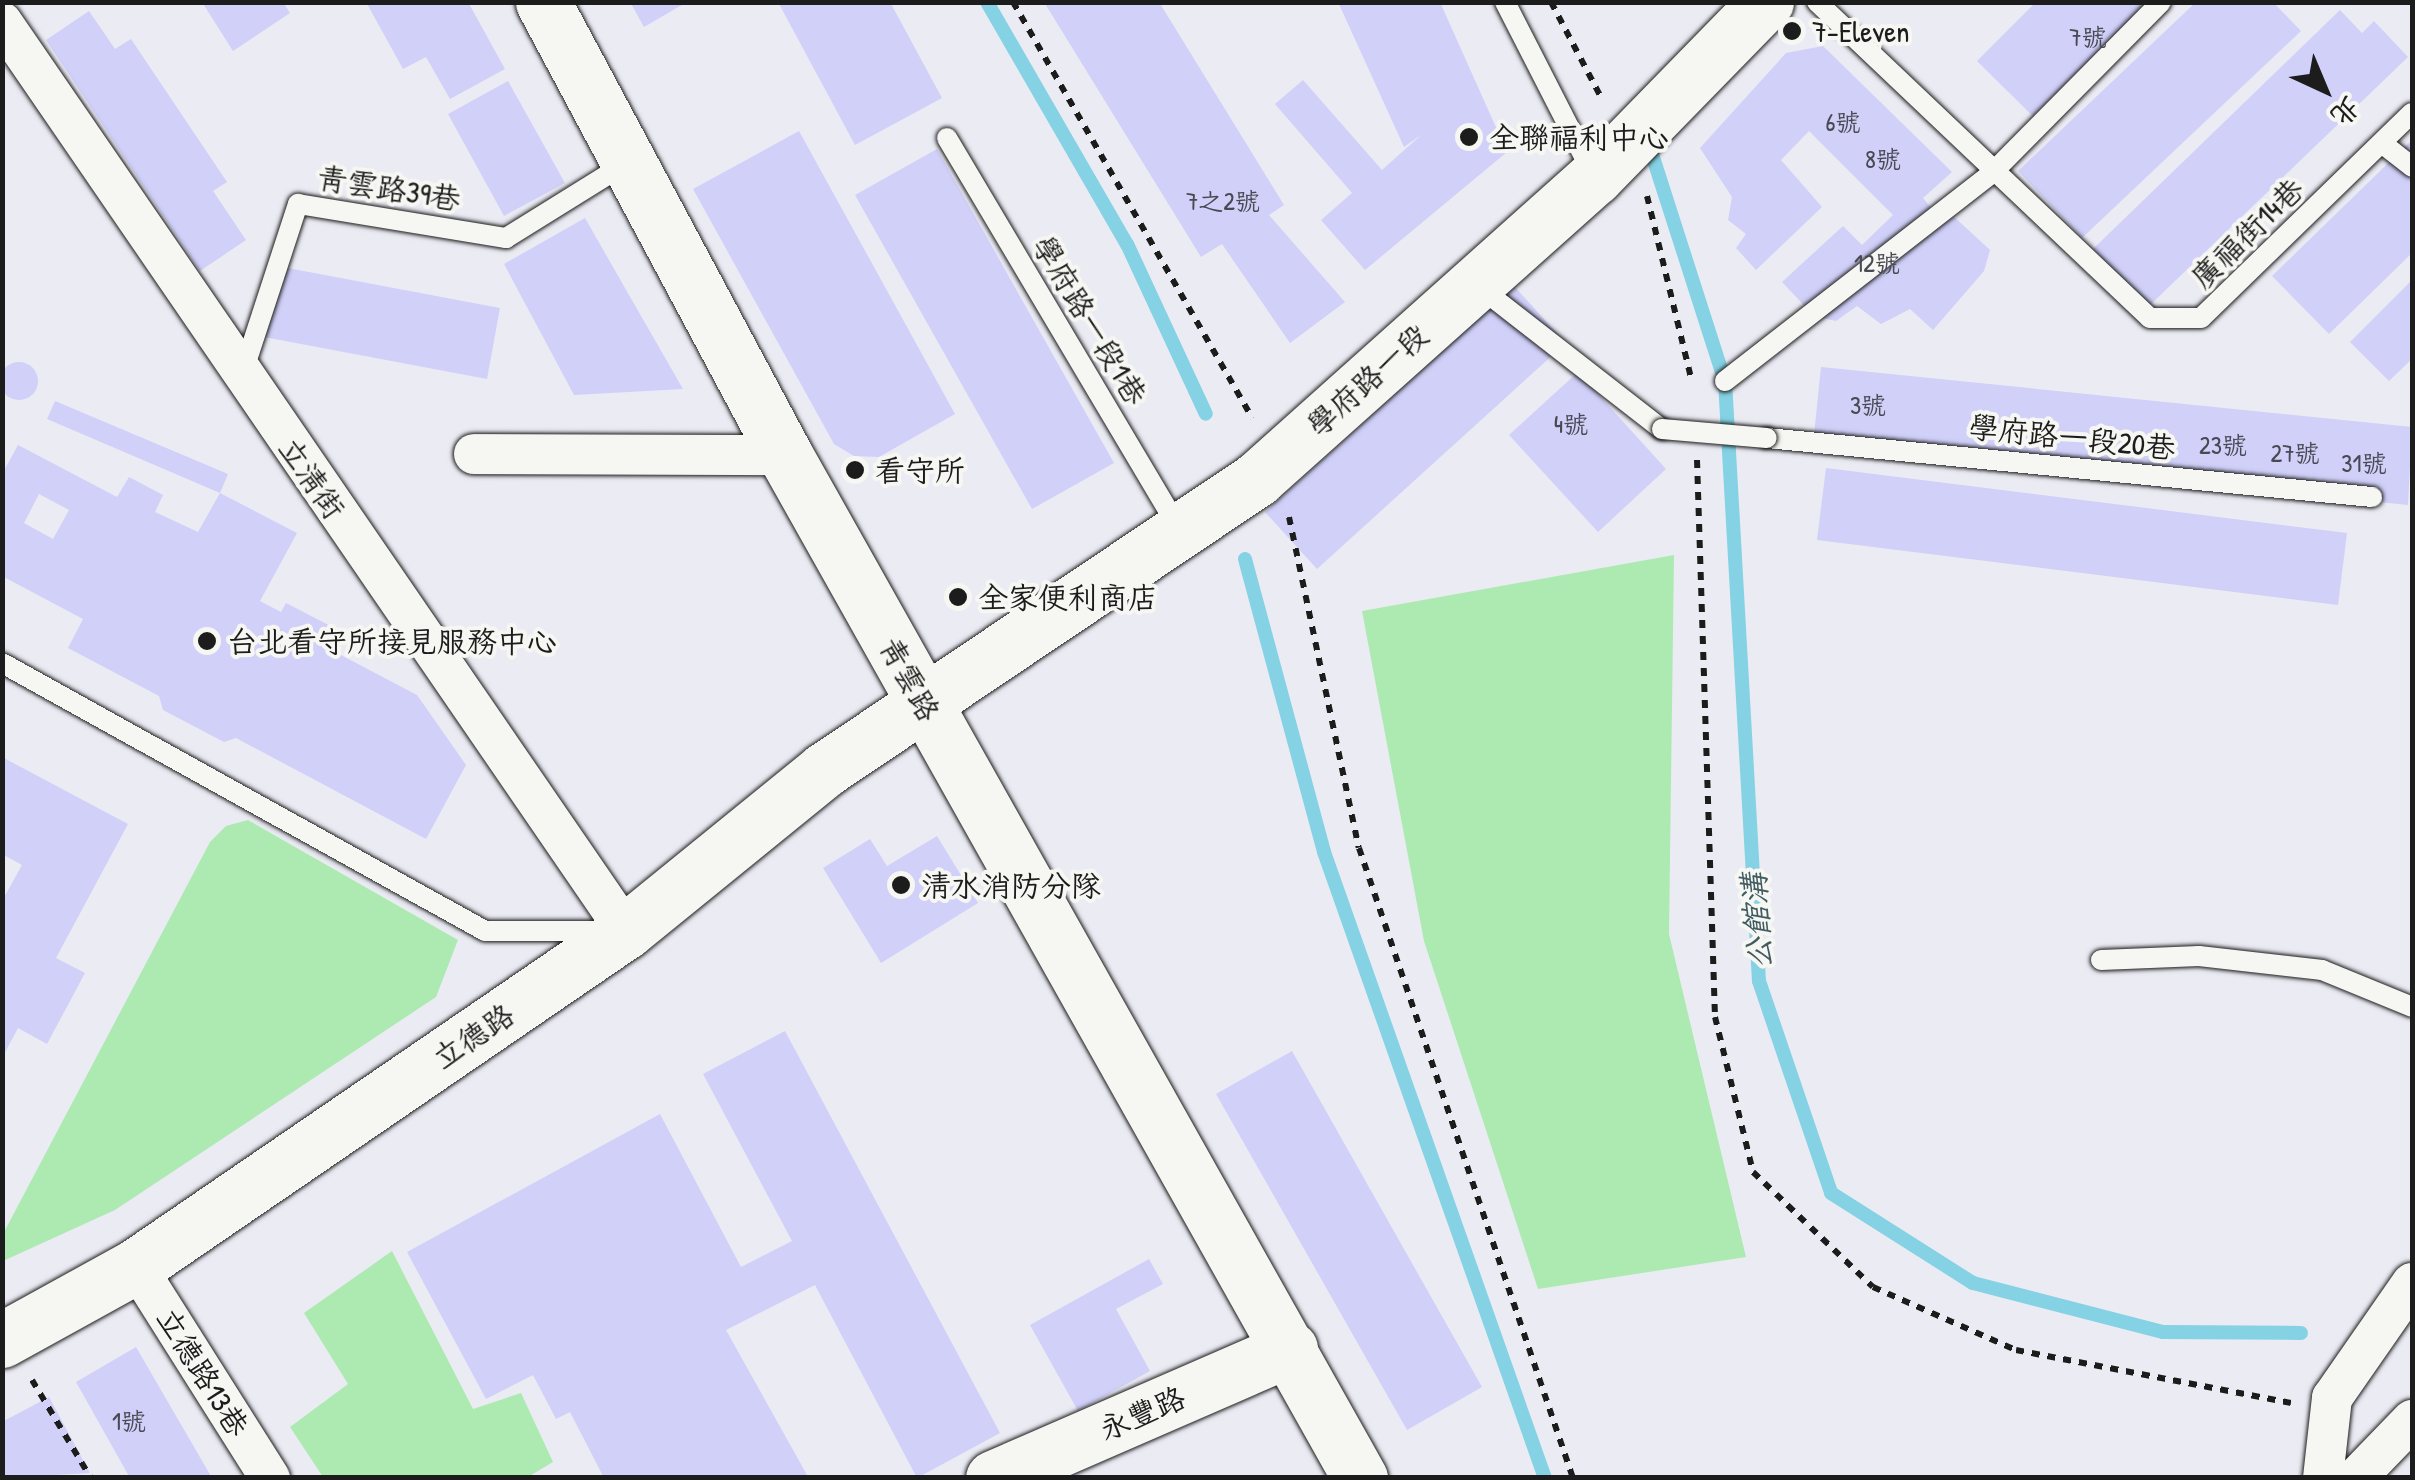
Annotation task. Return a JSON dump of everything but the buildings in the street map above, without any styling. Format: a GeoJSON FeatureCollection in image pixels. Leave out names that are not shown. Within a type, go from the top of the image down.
{"type":"FeatureCollection","features":[{"type":"Feature","properties":{"kind":"street","name":"青雲路"},"geometry":{"type":"LineString","coordinates":[[543,2],[785,455],[1360,1478]]}},
{"type":"Feature","properties":{"kind":"street","name":"學府路一段"},"geometry":{"type":"LineString","coordinates":[[922,701],[1182,533],[1276,461],[1474,283],[1620,185],[1766,2]]}},
{"type":"Feature","properties":{"kind":"street","name":"立清街"},"geometry":{"type":"LineString","coordinates":[[2,22],[626,931]]}},
{"type":"Feature","properties":{"kind":"street"},"geometry":{"type":"LineString","coordinates":[[474,454],[785,455]]}},
{"type":"Feature","properties":{"kind":"street","name":"立德路"},"geometry":{"type":"LineString","coordinates":[[4,1339],[136,1266],[626,931],[824,770],[922,701]]}},
{"type":"Feature","properties":{"kind":"street","name":"立德路13巷"},"geometry":{"type":"LineString","coordinates":[[136,1266],[270,1478]]}},
{"type":"Feature","properties":{"kind":"street"},"geometry":{"type":"LineString","coordinates":[[2323,1478],[2332,1398],[2412,1283]]}},
{"type":"Feature","properties":{"kind":"street","name":"永豐路"},"geometry":{"type":"LineString","coordinates":[[993,1478],[1290,1349]]}},
{"type":"Feature","properties":{"kind":"street"},"geometry":{"type":"LineString","coordinates":[[2356,1478],[2412,1420]]}},
{"type":"Feature","properties":{"kind":"lane"},"geometry":{"type":"LineString","coordinates":[[1504,2],[1620,185]]}},
{"type":"Feature","properties":{"kind":"lane"},"geometry":{"type":"LineString","coordinates":[[1817,2],[1992,173]]}},
{"type":"Feature","properties":{"kind":"lane"},"geometry":{"type":"LineString","coordinates":[[1725,381],[1992,173],[2161,2]]}},
{"type":"Feature","properties":{"kind":"lane","name":"廣福街14巷"},"geometry":{"type":"LineString","coordinates":[[1992,173],[2150,318],[2202,318],[2412,112]]}},
{"type":"Feature","properties":{"kind":"lane","name":"學府路一段1巷"},"geometry":{"type":"LineString","coordinates":[[946,138],[1182,533]]}},
{"type":"Feature","properties":{"kind":"lane"},"geometry":{"type":"LineString","coordinates":[[2383,144],[2412,167]]}},
{"type":"Feature","properties":{"kind":"lane","name":"青雲路39巷"},"geometry":{"type":"LineString","coordinates":[[242,376],[298,204],[506,238],[630,161]]}},
{"type":"Feature","properties":{"kind":"lane","name":"學府路一段20巷"},"geometry":{"type":"LineString","coordinates":[[1474,283],[1662,429],[2372,496]]}},
{"type":"Feature","properties":{"kind":"lane"},"geometry":{"type":"LineString","coordinates":[[2,663],[485,931],[626,931]]}},
{"type":"Feature","properties":{"kind":"lane"},"geometry":{"type":"LineString","coordinates":[[2101,960],[2199,956],[2322,970],[2412,1007]]}},
{"type":"Feature","properties":{"kind":"path"},"geometry":{"type":"LineString","coordinates":[[1013,2],[1276,461],[1358,848],[1573,1478]]}},
{"type":"Feature","properties":{"kind":"path"},"geometry":{"type":"LineString","coordinates":[[1551,2],[1605,105]]}},
{"type":"Feature","properties":{"kind":"path"},"geometry":{"type":"LineString","coordinates":[[1620,185],[1695,397]]}},
{"type":"Feature","properties":{"kind":"path"},"geometry":{"type":"LineString","coordinates":[[1697,455],[1714,1016],[1752,1172],[1873,1288],[2016,1350],[2289,1406],[2299,1393]]}},
{"type":"Feature","properties":{"kind":"path"},"geometry":{"type":"LineString","coordinates":[[4,1339],[91,1478]]}},
{"type":"Feature","properties":{"kind":"green space"},"geometry":{"type":"Polygon","coordinates":[[[1674,555],[1669,934],[1746,1257],[1538,1289],[1424,941],[1362,611],[1674,555]]]}},
{"type":"Feature","properties":{"kind":"green space"},"geometry":{"type":"Polygon","coordinates":[[[248,820],[458,940],[436,997],[115,1210],[3,1261],[3,1234],[210,842],[226,826],[248,820]]]}},
{"type":"Feature","properties":{"kind":"green space"},"geometry":{"type":"Polygon","coordinates":[[[392,1251],[473,1409],[521,1393],[553,1462],[528,1477],[323,1477],[290,1427],[348,1384],[304,1313],[392,1251]]]}},
{"type":"Feature","properties":{"kind":"waterway"},"geometry":{"type":"LineString","coordinates":[[987,2],[1127,244],[1206,414]]}},
{"type":"Feature","properties":{"kind":"waterway","name":"公館溝"},"geometry":{"type":"LineString","coordinates":[[1650,148],[1725,381],[1759,981],[1831,1193],[1973,1283],[2163,1332],[2301,1333]]}},
{"type":"Feature","properties":{"kind":"waterway"},"geometry":{"type":"LineString","coordinates":[[1245,559],[1324,852],[1545,1478]]}},
{"type":"Feature","properties":{"kind":"place","name":"7-Eleven"},"geometry":{"type":"Point","coordinates":[1792,31]}},
{"type":"Feature","properties":{"kind":"place","name":"全聯福利中心"},"geometry":{"type":"Point","coordinates":[1469,137]}},
{"type":"Feature","properties":{"kind":"place","name":"看守所"},"geometry":{"type":"Point","coordinates":[855,470]}},
{"type":"Feature","properties":{"kind":"place","name":"全家便利商店"},"geometry":{"type":"Point","coordinates":[958,597]}},
{"type":"Feature","properties":{"kind":"place","name":"台北看守所接見服務中心"},"geometry":{"type":"Point","coordinates":[207,641]}},
{"type":"Feature","properties":{"kind":"place","name":"清水消防分隊"},"geometry":{"type":"Point","coordinates":[901,885]}}]}
